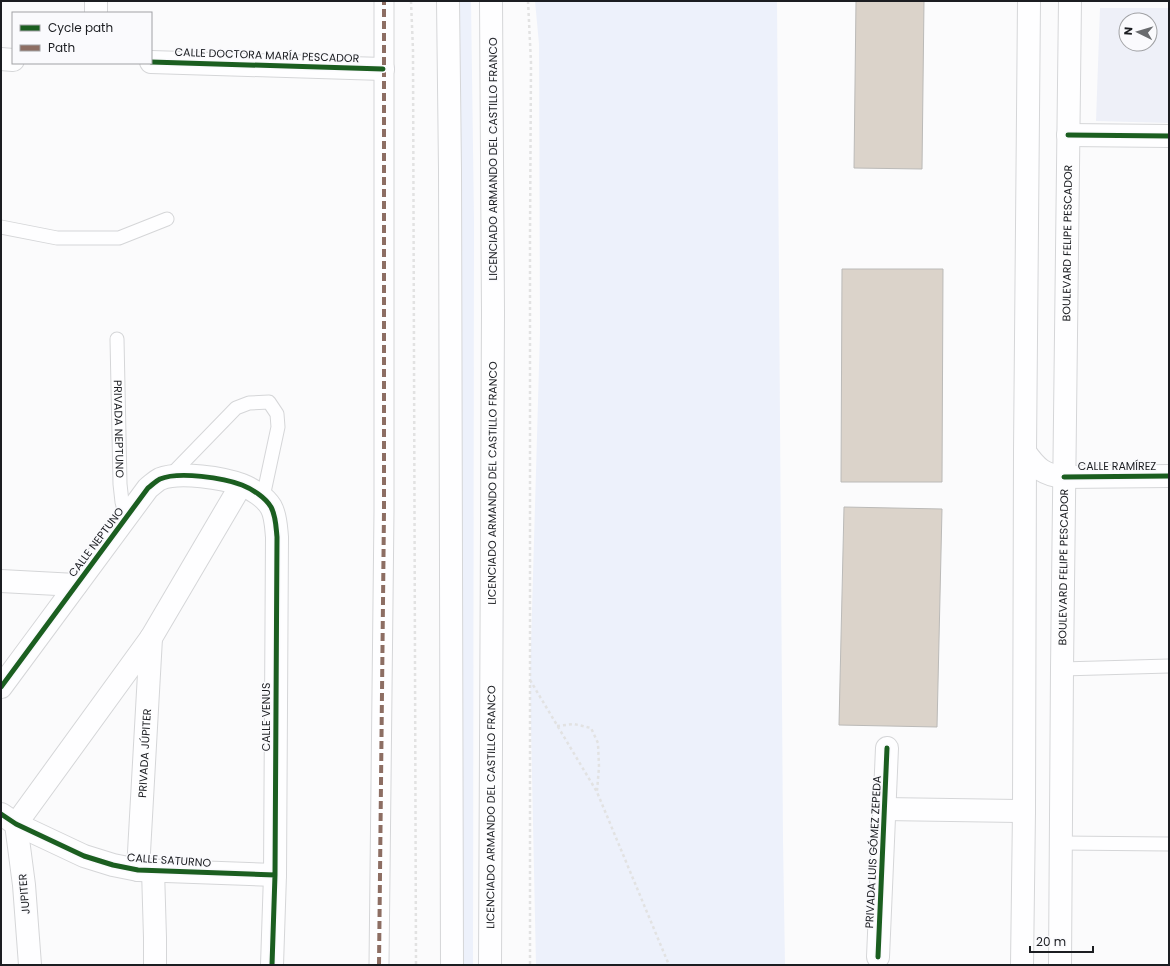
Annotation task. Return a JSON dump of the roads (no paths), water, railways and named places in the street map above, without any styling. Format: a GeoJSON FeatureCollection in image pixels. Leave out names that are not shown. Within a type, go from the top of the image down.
{"type":"FeatureCollection","features":[{"type":"Feature","properties":{"kind":"main road"},"geometry":{"type":"LineString","coordinates":[[96,1],[96,12]]}},
{"type":"Feature","properties":{"kind":"main road"},"geometry":{"type":"LineString","coordinates":[[448,1],[450,186],[452,965]]}},
{"type":"Feature","properties":{"kind":"main road","name":"LICENCIADO ARMANDO DEL CASTILLO FRANCO"},"geometry":{"type":"LineString","coordinates":[[490,965],[493,320],[491,1]]}},
{"type":"Feature","properties":{"kind":"main road"},"geometry":{"type":"LineString","coordinates":[[1022,965],[1029,1]]}},
{"type":"Feature","properties":{"kind":"main road","name":"BOULEVARD FELIPE PESCADOR"},"geometry":{"type":"LineString","coordinates":[[1060,965],[1070,1]]}},
{"type":"Feature","properties":{"kind":"main road"},"geometry":{"type":"LineString","coordinates":[[1,59],[12,60]]}},
{"type":"Feature","properties":{"kind":"main road","name":"CALLE DOCTORA MARÍA PESCADOR"},"geometry":{"type":"LineString","coordinates":[[152,62],[383,69]]}},
{"type":"Feature","properties":{"kind":"main road"},"geometry":{"type":"LineString","coordinates":[[1068,136],[1169,136]]}},
{"type":"Feature","properties":{"kind":"main road","name":"CALLE RAMÍREZ"},"geometry":{"type":"LineString","coordinates":[[1025,452],[1033,464],[1043,472],[1053,476],[1169,476]]}},
{"type":"Feature","properties":{"kind":"main road","name":"CALLE NEPTUNO"},"geometry":{"type":"LineString","coordinates":[[1,687],[148,488],[159,479],[170,476],[185,475],[208,477],[242,485]]}},
{"type":"Feature","properties":{"kind":"main road","name":"CALLE VENUS"},"geometry":{"type":"LineString","coordinates":[[242,485],[262,497],[271,508],[276,521],[272,965]]}},
{"type":"Feature","properties":{"kind":"main road","name":"PRIVADA JÚPITER"},"geometry":{"type":"LineString","coordinates":[[9,819],[151,638],[242,485]]}},
{"type":"Feature","properties":{"kind":"main road"},"geometry":{"type":"LineString","coordinates":[[1,581],[76,586]]}},
{"type":"Feature","properties":{"kind":"main road","name":"PRIVADA JÚPITER"},"geometry":{"type":"LineString","coordinates":[[151,638],[145,870],[155,938],[155,965]]}},
{"type":"Feature","properties":{"kind":"main road","name":"PRIVADA LUIS GÓMEZ ZEPEDA"},"geometry":{"type":"LineString","coordinates":[[878,957],[887,748]]}},
{"type":"Feature","properties":{"kind":"main road","name":"PRIVADA LUIS GÓMEZ ZEPEDA"},"geometry":{"type":"LineString","coordinates":[[884,809],[1024,811]]}},
{"type":"Feature","properties":{"kind":"main road","name":"CALLE SATURNO"},"geometry":{"type":"LineString","coordinates":[[9,819],[84,856],[113,865],[145,870],[274,875]]}},
{"type":"Feature","properties":{"kind":"main road","name":"JUPITER"},"geometry":{"type":"LineString","coordinates":[[9,819],[24,885],[30,965]]}},
{"type":"Feature","properties":{"kind":"street"},"geometry":{"type":"LineString","coordinates":[[379,965],[384,511],[384,1]]}},
{"type":"Feature","properties":{"kind":"lane"},"geometry":{"type":"LineString","coordinates":[[1,227],[57,238],[118,238],[167,219]]}},
{"type":"Feature","properties":{"kind":"lane","name":"PRIVADA NEPTUNO"},"geometry":{"type":"LineString","coordinates":[[117,339],[120,484],[126,518]]}},
{"type":"Feature","properties":{"kind":"lane"},"geometry":{"type":"LineString","coordinates":[[170,476],[236,408],[249,403],[269,402],[276,414],[278,427],[262,497]]}},
{"type":"Feature","properties":{"kind":"lane"},"geometry":{"type":"LineString","coordinates":[[1062,669],[1169,666]]}},
{"type":"Feature","properties":{"kind":"lane"},"geometry":{"type":"LineString","coordinates":[[1061,843],[1169,844]]}}]}
